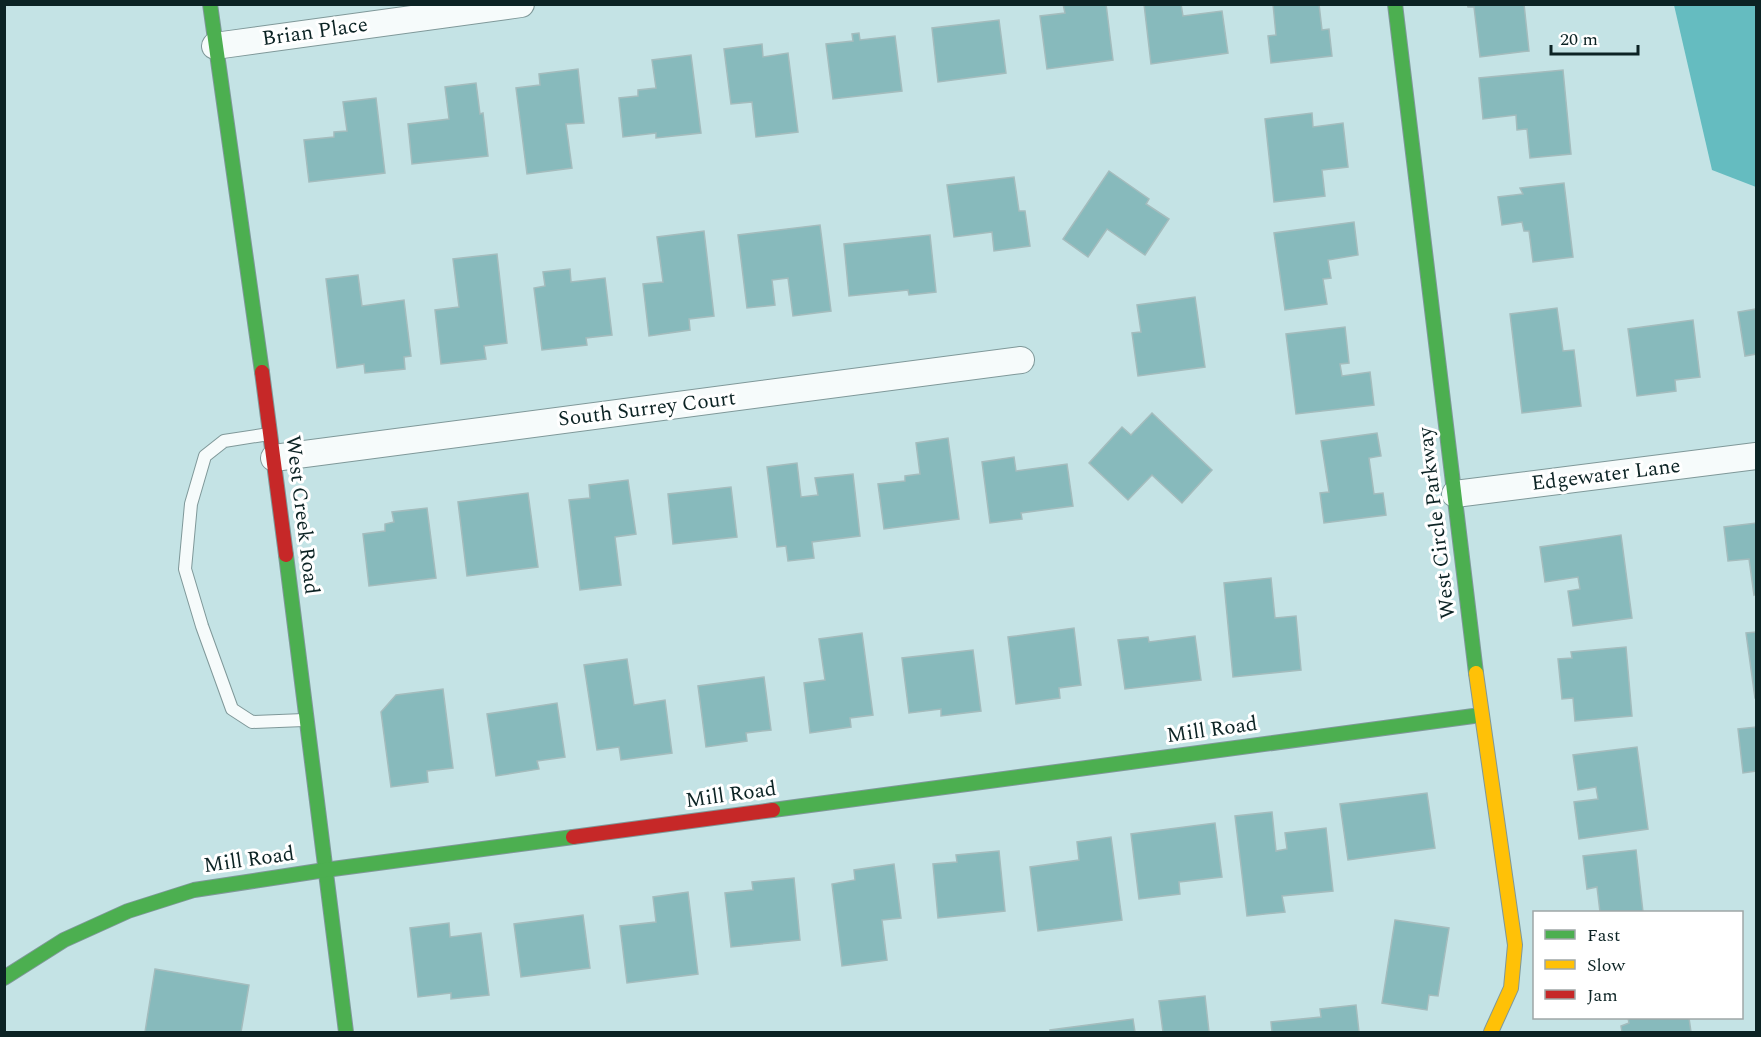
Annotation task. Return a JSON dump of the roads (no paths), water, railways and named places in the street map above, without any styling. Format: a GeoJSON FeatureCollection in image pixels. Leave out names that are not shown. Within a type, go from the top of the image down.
{"type":"FeatureCollection","features":[{"type":"Feature","properties":{"kind":"street","name":"West Creek Road"},"geometry":{"type":"LineString","coordinates":[[210,4],[272,446],[346,1032]]}},
{"type":"Feature","properties":{"kind":"street","name":"Brian Place"},"geometry":{"type":"LineString","coordinates":[[215,46],[521,4]]}},
{"type":"Feature","properties":{"kind":"street","name":"West Circle Parkway"},"geometry":{"type":"LineString","coordinates":[[1395,4],[1481,716],[1515,945],[1510,988],[1491,1032]]}},
{"type":"Feature","properties":{"kind":"street","name":"South Surrey Court"},"geometry":{"type":"LineString","coordinates":[[272,446],[1021,360]]}},
{"type":"Feature","properties":{"kind":"street","name":"Edgewater Lane"},"geometry":{"type":"LineString","coordinates":[[1455,494],[1756,456]]}},
{"type":"Feature","properties":{"kind":"street","name":"Mill Road"},"geometry":{"type":"LineString","coordinates":[[4,978],[64,940],[128,911],[194,890],[325,870],[1481,716]]}},
{"type":"Feature","properties":{"kind":"lane"},"geometry":{"type":"LineString","coordinates":[[272,446],[224,441],[205,456],[191,504],[185,569],[202,626],[232,709],[252,722],[306,720]]}},
{"type":"Feature","properties":{"kind":"water"},"geometry":{"type":"Polygon","coordinates":[[[1674,5],[1756,5],[1756,187],[1712,170],[1674,5]]]}}]}
